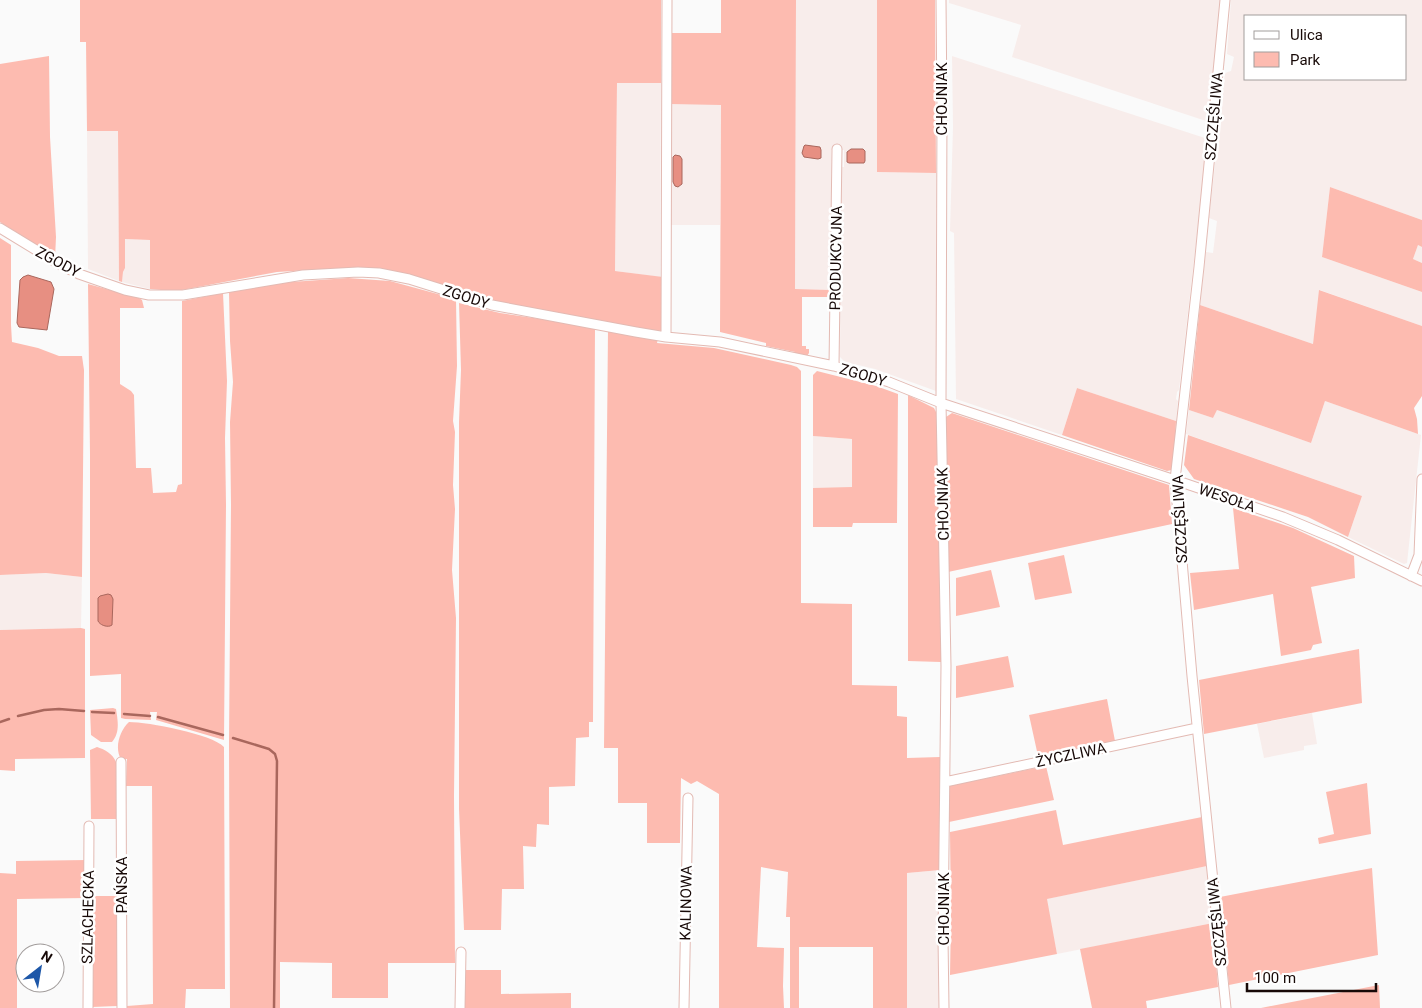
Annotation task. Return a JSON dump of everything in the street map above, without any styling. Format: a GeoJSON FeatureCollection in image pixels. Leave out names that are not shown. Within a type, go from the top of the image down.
{"type":"FeatureCollection","features":[{"type":"Feature","properties":{"kind":"street"},"geometry":{"type":"LineString","coordinates":[[666,337],[667,0]]}},
{"type":"Feature","properties":{"kind":"street","name":"CHOJNIAK"},"geometry":{"type":"LineString","coordinates":[[941,0],[941,403],[946,666],[944,1008]]}},
{"type":"Feature","properties":{"kind":"street","name":"SZCZĘŚLIWA"},"geometry":{"type":"LineString","coordinates":[[1225,0],[1198,276],[1175,480],[1197,728],[1226,1008]]}},
{"type":"Feature","properties":{"kind":"street","name":"PRODUKCYJNA"},"geometry":{"type":"LineString","coordinates":[[834,366],[837,150]]}},
{"type":"Feature","properties":{"kind":"street","name":"ZGODY"},"geometry":{"type":"LineString","coordinates":[[0,228],[79,274],[149,296],[183,295],[303,275],[358,272],[379,274],[409,279],[492,305],[666,337],[720,342],[834,366],[889,382],[941,403]]}},
{"type":"Feature","properties":{"kind":"street","name":"WESOŁA"},"geometry":{"type":"LineString","coordinates":[[941,403],[1284,517],[1338,540],[1422,581]]}},
{"type":"Feature","properties":{"kind":"street"},"geometry":{"type":"LineString","coordinates":[[1411,576],[1419,555],[1422,479]]}},
{"type":"Feature","properties":{"kind":"street","name":"ŻYCZLIWA"},"geometry":{"type":"LineString","coordinates":[[944,782],[1197,728]]}},
{"type":"Feature","properties":{"kind":"street","name":"PAŃSKA"},"geometry":{"type":"LineString","coordinates":[[121,762],[122,1008]]}},
{"type":"Feature","properties":{"kind":"street","name":"KALINOWA"},"geometry":{"type":"LineString","coordinates":[[684,1008],[688,798]]}},
{"type":"Feature","properties":{"kind":"street","name":"SZLACHECKA"},"geometry":{"type":"LineString","coordinates":[[88,1008],[89,826]]}},
{"type":"Feature","properties":{"kind":"street"},"geometry":{"type":"LineString","coordinates":[[460,952],[460,1008]]}},
{"type":"Feature","properties":{"kind":"shaded area"},"geometry":{"type":"Polygon","coordinates":[[[796,0],[877,0],[877,172],[936,173],[936,391],[875,369],[845,362],[840,357],[841,167],[844,167],[844,150],[831,150],[831,290],[795,289],[796,0]]]}},
{"type":"Feature","properties":{"kind":"shaded area"},"geometry":{"type":"Polygon","coordinates":[[[949,0],[1221,0],[1209,122],[1012,57],[1021,25],[949,3],[949,0]]]}},
{"type":"Feature","properties":{"kind":"shaded area"},"geometry":{"type":"Polygon","coordinates":[[[1231,0],[1422,0],[1422,220],[1330,187],[1322,257],[1422,292],[1422,326],[1320,290],[1313,344],[1200,305],[1206,252],[1213,253],[1217,221],[1209,218],[1225,73],[1231,71],[1234,57],[1227,54],[1231,0]]]}},
{"type":"Feature","properties":{"kind":"shaded area"},"geometry":{"type":"Polygon","coordinates":[[[952,56],[1208,139],[1179,390],[1176,399],[1178,401],[1176,421],[1077,388],[1062,435],[956,399],[954,233],[950,231],[953,127],[952,56]]]}},
{"type":"Feature","properties":{"kind":"shaded area"},"geometry":{"type":"Polygon","coordinates":[[[617,83],[661,83],[660,277],[615,271],[617,83]]]}},
{"type":"Feature","properties":{"kind":"shaded area"},"geometry":{"type":"Polygon","coordinates":[[[671,104],[721,104],[720,225],[670,225],[671,104]]]}},
{"type":"Feature","properties":{"kind":"shaded area"},"geometry":{"type":"Polygon","coordinates":[[[118,130],[119,281],[88,269],[87,131],[118,130]]]}},
{"type":"Feature","properties":{"kind":"shaded area"},"geometry":{"type":"Polygon","coordinates":[[[805,145],[820,147],[821,158],[804,157],[802,153],[805,145]]]}},
{"type":"Feature","properties":{"kind":"shaded area"},"geometry":{"type":"Polygon","coordinates":[[[851,149],[863,149],[865,151],[864,163],[847,162],[847,152],[851,149]]]}},
{"type":"Feature","properties":{"kind":"shaded area"},"geometry":{"type":"Polygon","coordinates":[[[675,155],[680,156],[682,159],[682,184],[678,187],[673,182],[673,157],[675,155]]]}},
{"type":"Feature","properties":{"kind":"shaded area"},"geometry":{"type":"Polygon","coordinates":[[[125,239],[151,240],[150,289],[122,282],[125,268],[125,239]]]}},
{"type":"Feature","properties":{"kind":"shaded area"},"geometry":{"type":"Polygon","coordinates":[[[1418,245],[1422,247],[1422,263],[1413,259],[1418,245]]]}},
{"type":"Feature","properties":{"kind":"shaded area"},"geometry":{"type":"Polygon","coordinates":[[[28,275],[51,282],[54,289],[47,330],[19,327],[17,323],[20,280],[28,275]]]}},
{"type":"Feature","properties":{"kind":"shaded area"},"geometry":{"type":"Polygon","coordinates":[[[1325,401],[1421,435],[1407,563],[1404,564],[1348,537],[1362,496],[1186,434],[1189,410],[1213,418],[1217,410],[1311,443],[1325,401]]]}},
{"type":"Feature","properties":{"kind":"shaded area"},"geometry":{"type":"Polygon","coordinates":[[[813,436],[853,439],[852,488],[813,488],[813,436]]]}},
{"type":"Feature","properties":{"kind":"shaded area"},"geometry":{"type":"Polygon","coordinates":[[[46,573],[82,577],[81,628],[0,630],[0,575],[46,573]]]}},
{"type":"Feature","properties":{"kind":"shaded area"},"geometry":{"type":"Polygon","coordinates":[[[108,594],[113,599],[112,625],[105,626],[98,621],[98,598],[108,594]]]}},
{"type":"Feature","properties":{"kind":"shaded area"},"geometry":{"type":"Polygon","coordinates":[[[1312,713],[1317,744],[1304,746],[1304,750],[1264,758],[1257,724],[1312,713]]]}},
{"type":"Feature","properties":{"kind":"shaded area"},"geometry":{"type":"Polygon","coordinates":[[[1207,866],[1213,923],[1057,954],[1046,899],[1207,866]]]}},
{"type":"Feature","properties":{"kind":"shaded area"},"geometry":{"type":"Polygon","coordinates":[[[940,870],[940,1008],[907,1008],[907,873],[940,870]]]}},
{"type":"Feature","properties":{"kind":"green space"},"geometry":{"type":"Polygon","coordinates":[[[80,0],[661,0],[661,83],[617,83],[615,271],[663,277],[663,330],[655,332],[500,304],[390,270],[342,268],[277,272],[182,290],[150,289],[150,240],[125,239],[125,268],[122,282],[119,281],[118,131],[87,131],[86,42],[80,42],[80,0]]]}},
{"type":"Feature","properties":{"kind":"green space"},"geometry":{"type":"Polygon","coordinates":[[[721,0],[796,0],[795,289],[831,290],[831,297],[802,297],[802,346],[806,346],[806,349],[809,349],[807,356],[766,346],[766,343],[720,332],[721,105],[671,104],[671,33],[721,33],[721,0]]]}},
{"type":"Feature","properties":{"kind":"green space"},"geometry":{"type":"Polygon","coordinates":[[[877,0],[935,0],[936,173],[877,172],[877,0]]]}},
{"type":"Feature","properties":{"kind":"green space"},"geometry":{"type":"Polygon","coordinates":[[[49,56],[50,137],[56,237],[55,259],[0,222],[0,64],[49,56]]]}},
{"type":"Feature","properties":{"kind":"green space"},"geometry":{"type":"Polygon","coordinates":[[[1330,187],[1422,220],[1422,247],[1418,245],[1413,259],[1422,263],[1422,292],[1322,257],[1330,187]]]}},
{"type":"Feature","properties":{"kind":"green space"},"geometry":{"type":"Polygon","coordinates":[[[0,238],[11,245],[12,342],[38,348],[59,356],[82,356],[84,370],[82,577],[46,573],[0,575],[0,238]]]}},
{"type":"Feature","properties":{"kind":"green space"},"geometry":{"type":"Polygon","coordinates":[[[348,278],[390,281],[456,299],[457,366],[453,421],[455,432],[453,485],[455,509],[452,570],[456,618],[455,963],[388,963],[388,998],[332,998],[332,963],[280,962],[280,1008],[230,1008],[230,422],[233,382],[229,292],[277,283],[348,278]]]}},
{"type":"Feature","properties":{"kind":"green space"},"geometry":{"type":"Polygon","coordinates":[[[88,284],[142,300],[144,308],[120,308],[120,384],[134,395],[136,468],[151,468],[153,493],[176,492],[178,485],[182,484],[182,301],[223,293],[227,381],[225,438],[224,740],[156,720],[157,712],[150,712],[151,720],[121,718],[121,674],[90,676],[88,284]]]}},
{"type":"Feature","properties":{"kind":"green space"},"geometry":{"type":"Polygon","coordinates":[[[1319,290],[1422,326],[1422,396],[1414,408],[1418,434],[1325,401],[1311,443],[1217,410],[1213,418],[1189,410],[1200,305],[1313,344],[1319,290]]]}},
{"type":"Feature","properties":{"kind":"green space"},"geometry":{"type":"Polygon","coordinates":[[[459,303],[500,313],[595,327],[593,722],[589,722],[589,737],[576,738],[575,786],[549,787],[549,825],[537,824],[536,847],[523,846],[524,889],[502,889],[501,930],[464,930],[459,809],[459,422],[461,370],[459,303]]]}},
{"type":"Feature","properties":{"kind":"green space"},"geometry":{"type":"Polygon","coordinates":[[[608,330],[658,339],[657,343],[714,348],[791,365],[801,371],[801,603],[852,604],[852,685],[897,686],[897,716],[907,717],[907,758],[940,757],[940,870],[907,873],[907,1008],[873,1008],[873,947],[799,947],[799,1008],[790,1008],[790,917],[786,917],[788,872],[761,867],[757,947],[784,948],[784,1008],[719,1008],[719,794],[697,781],[691,784],[681,778],[680,843],[647,843],[647,803],[618,803],[618,748],[604,748],[608,330]]]}},
{"type":"Feature","properties":{"kind":"green space"},"geometry":{"type":"Polygon","coordinates":[[[817,371],[876,386],[898,394],[897,523],[853,523],[852,527],[813,527],[813,488],[852,487],[852,439],[813,436],[813,375],[817,371]]]}},
{"type":"Feature","properties":{"kind":"green space"},"geometry":{"type":"Polygon","coordinates":[[[1077,388],[1176,421],[1172,470],[1167,471],[1062,435],[1077,388]]]}},
{"type":"Feature","properties":{"kind":"green space"},"geometry":{"type":"Polygon","coordinates":[[[908,395],[934,408],[938,416],[941,662],[908,661],[908,395]]]}},
{"type":"Feature","properties":{"kind":"green space"},"geometry":{"type":"Polygon","coordinates":[[[952,413],[1169,485],[1172,524],[948,572],[946,417],[952,413]]]}},
{"type":"Feature","properties":{"kind":"green space"},"geometry":{"type":"Polygon","coordinates":[[[1188,435],[1362,496],[1348,537],[1308,517],[1194,479],[1184,465],[1188,435]]]}},
{"type":"Feature","properties":{"kind":"green space"},"geometry":{"type":"Polygon","coordinates":[[[1233,508],[1293,528],[1354,556],[1355,578],[1311,587],[1322,643],[1313,645],[1311,650],[1281,656],[1273,594],[1194,610],[1190,573],[1239,569],[1233,508]]]}},
{"type":"Feature","properties":{"kind":"green space"},"geometry":{"type":"Polygon","coordinates":[[[1064,555],[1072,593],[1035,600],[1028,563],[1064,555]]]}},
{"type":"Feature","properties":{"kind":"green space"},"geometry":{"type":"Polygon","coordinates":[[[991,570],[1000,607],[956,616],[956,578],[991,570]]]}},
{"type":"Feature","properties":{"kind":"green space"},"geometry":{"type":"Polygon","coordinates":[[[85,629],[85,758],[15,759],[15,771],[0,770],[0,630],[85,629]]]}},
{"type":"Feature","properties":{"kind":"green space"},"geometry":{"type":"Polygon","coordinates":[[[1359,649],[1362,703],[1204,734],[1199,680],[1359,649]]]}},
{"type":"Feature","properties":{"kind":"green space"},"geometry":{"type":"Polygon","coordinates":[[[1008,656],[1014,687],[956,698],[956,666],[1008,656]]]}},
{"type":"Feature","properties":{"kind":"green space"},"geometry":{"type":"Polygon","coordinates":[[[1107,699],[1115,741],[1038,756],[1029,715],[1107,699]]]}},
{"type":"Feature","properties":{"kind":"green space"},"geometry":{"type":"Polygon","coordinates":[[[116,709],[118,727],[115,738],[112,742],[101,742],[91,735],[90,710],[116,709]]]}},
{"type":"Feature","properties":{"kind":"green space"},"geometry":{"type":"Polygon","coordinates":[[[129,722],[164,726],[194,733],[217,742],[224,747],[225,989],[186,989],[185,1008],[127,1008],[127,1006],[153,1004],[152,786],[126,786],[127,759],[121,759],[118,745],[121,734],[129,722]]]}},
{"type":"Feature","properties":{"kind":"green space"},"geometry":{"type":"Polygon","coordinates":[[[97,747],[108,752],[116,762],[116,819],[91,819],[90,750],[97,747]]]}},
{"type":"Feature","properties":{"kind":"green space"},"geometry":{"type":"Polygon","coordinates":[[[1046,766],[1054,800],[949,822],[948,786],[1046,766]]]}},
{"type":"Feature","properties":{"kind":"green space"},"geometry":{"type":"Polygon","coordinates":[[[1367,783],[1371,834],[1319,844],[1318,838],[1334,834],[1326,792],[1367,783]]]}},
{"type":"Feature","properties":{"kind":"green space"},"geometry":{"type":"Polygon","coordinates":[[[1056,810],[1063,845],[1202,817],[1207,866],[1047,899],[1057,954],[950,975],[950,832],[1056,810]]]}},
{"type":"Feature","properties":{"kind":"green space"},"geometry":{"type":"Polygon","coordinates":[[[87,860],[86,898],[17,899],[15,993],[17,993],[17,1008],[0,1008],[0,873],[16,874],[16,861],[87,860]]]}},
{"type":"Feature","properties":{"kind":"green space"},"geometry":{"type":"Polygon","coordinates":[[[1372,868],[1378,955],[1229,985],[1220,897],[1372,868]]]}},
{"type":"Feature","properties":{"kind":"green space"},"geometry":{"type":"Polygon","coordinates":[[[91,896],[117,896],[117,1006],[92,1007],[91,896]]]}},
{"type":"Feature","properties":{"kind":"green space"},"geometry":{"type":"Polygon","coordinates":[[[1213,923],[1218,987],[1146,1001],[1147,1008],[1092,1008],[1080,949],[1213,923]]]}},
{"type":"Feature","properties":{"kind":"green space"},"geometry":{"type":"Polygon","coordinates":[[[464,970],[501,970],[501,994],[571,993],[571,1008],[464,1008],[464,970]]]}},
{"type":"Feature","properties":{"kind":"green space"},"geometry":{"type":"Polygon","coordinates":[[[1379,985],[1380,1008],[1261,1008],[1379,985]]]}},
{"type":"Feature","properties":{"kind":"waterway"},"geometry":{"type":"LineString","coordinates":[[18,716],[44,710],[84,711]]}},
{"type":"Feature","properties":{"kind":"waterway"},"geometry":{"type":"LineString","coordinates":[[92,712],[114,713]]}},
{"type":"Feature","properties":{"kind":"waterway"},"geometry":{"type":"LineString","coordinates":[[124,714],[150,716]]}},
{"type":"Feature","properties":{"kind":"waterway"},"geometry":{"type":"LineString","coordinates":[[158,717],[223,735]]}},
{"type":"Feature","properties":{"kind":"waterway"},"geometry":{"type":"LineString","coordinates":[[0,722],[9,719]]}},
{"type":"Feature","properties":{"kind":"waterway"},"geometry":{"type":"LineString","coordinates":[[233,738],[269,749],[275,754],[277,761],[274,1008]]}}]}
